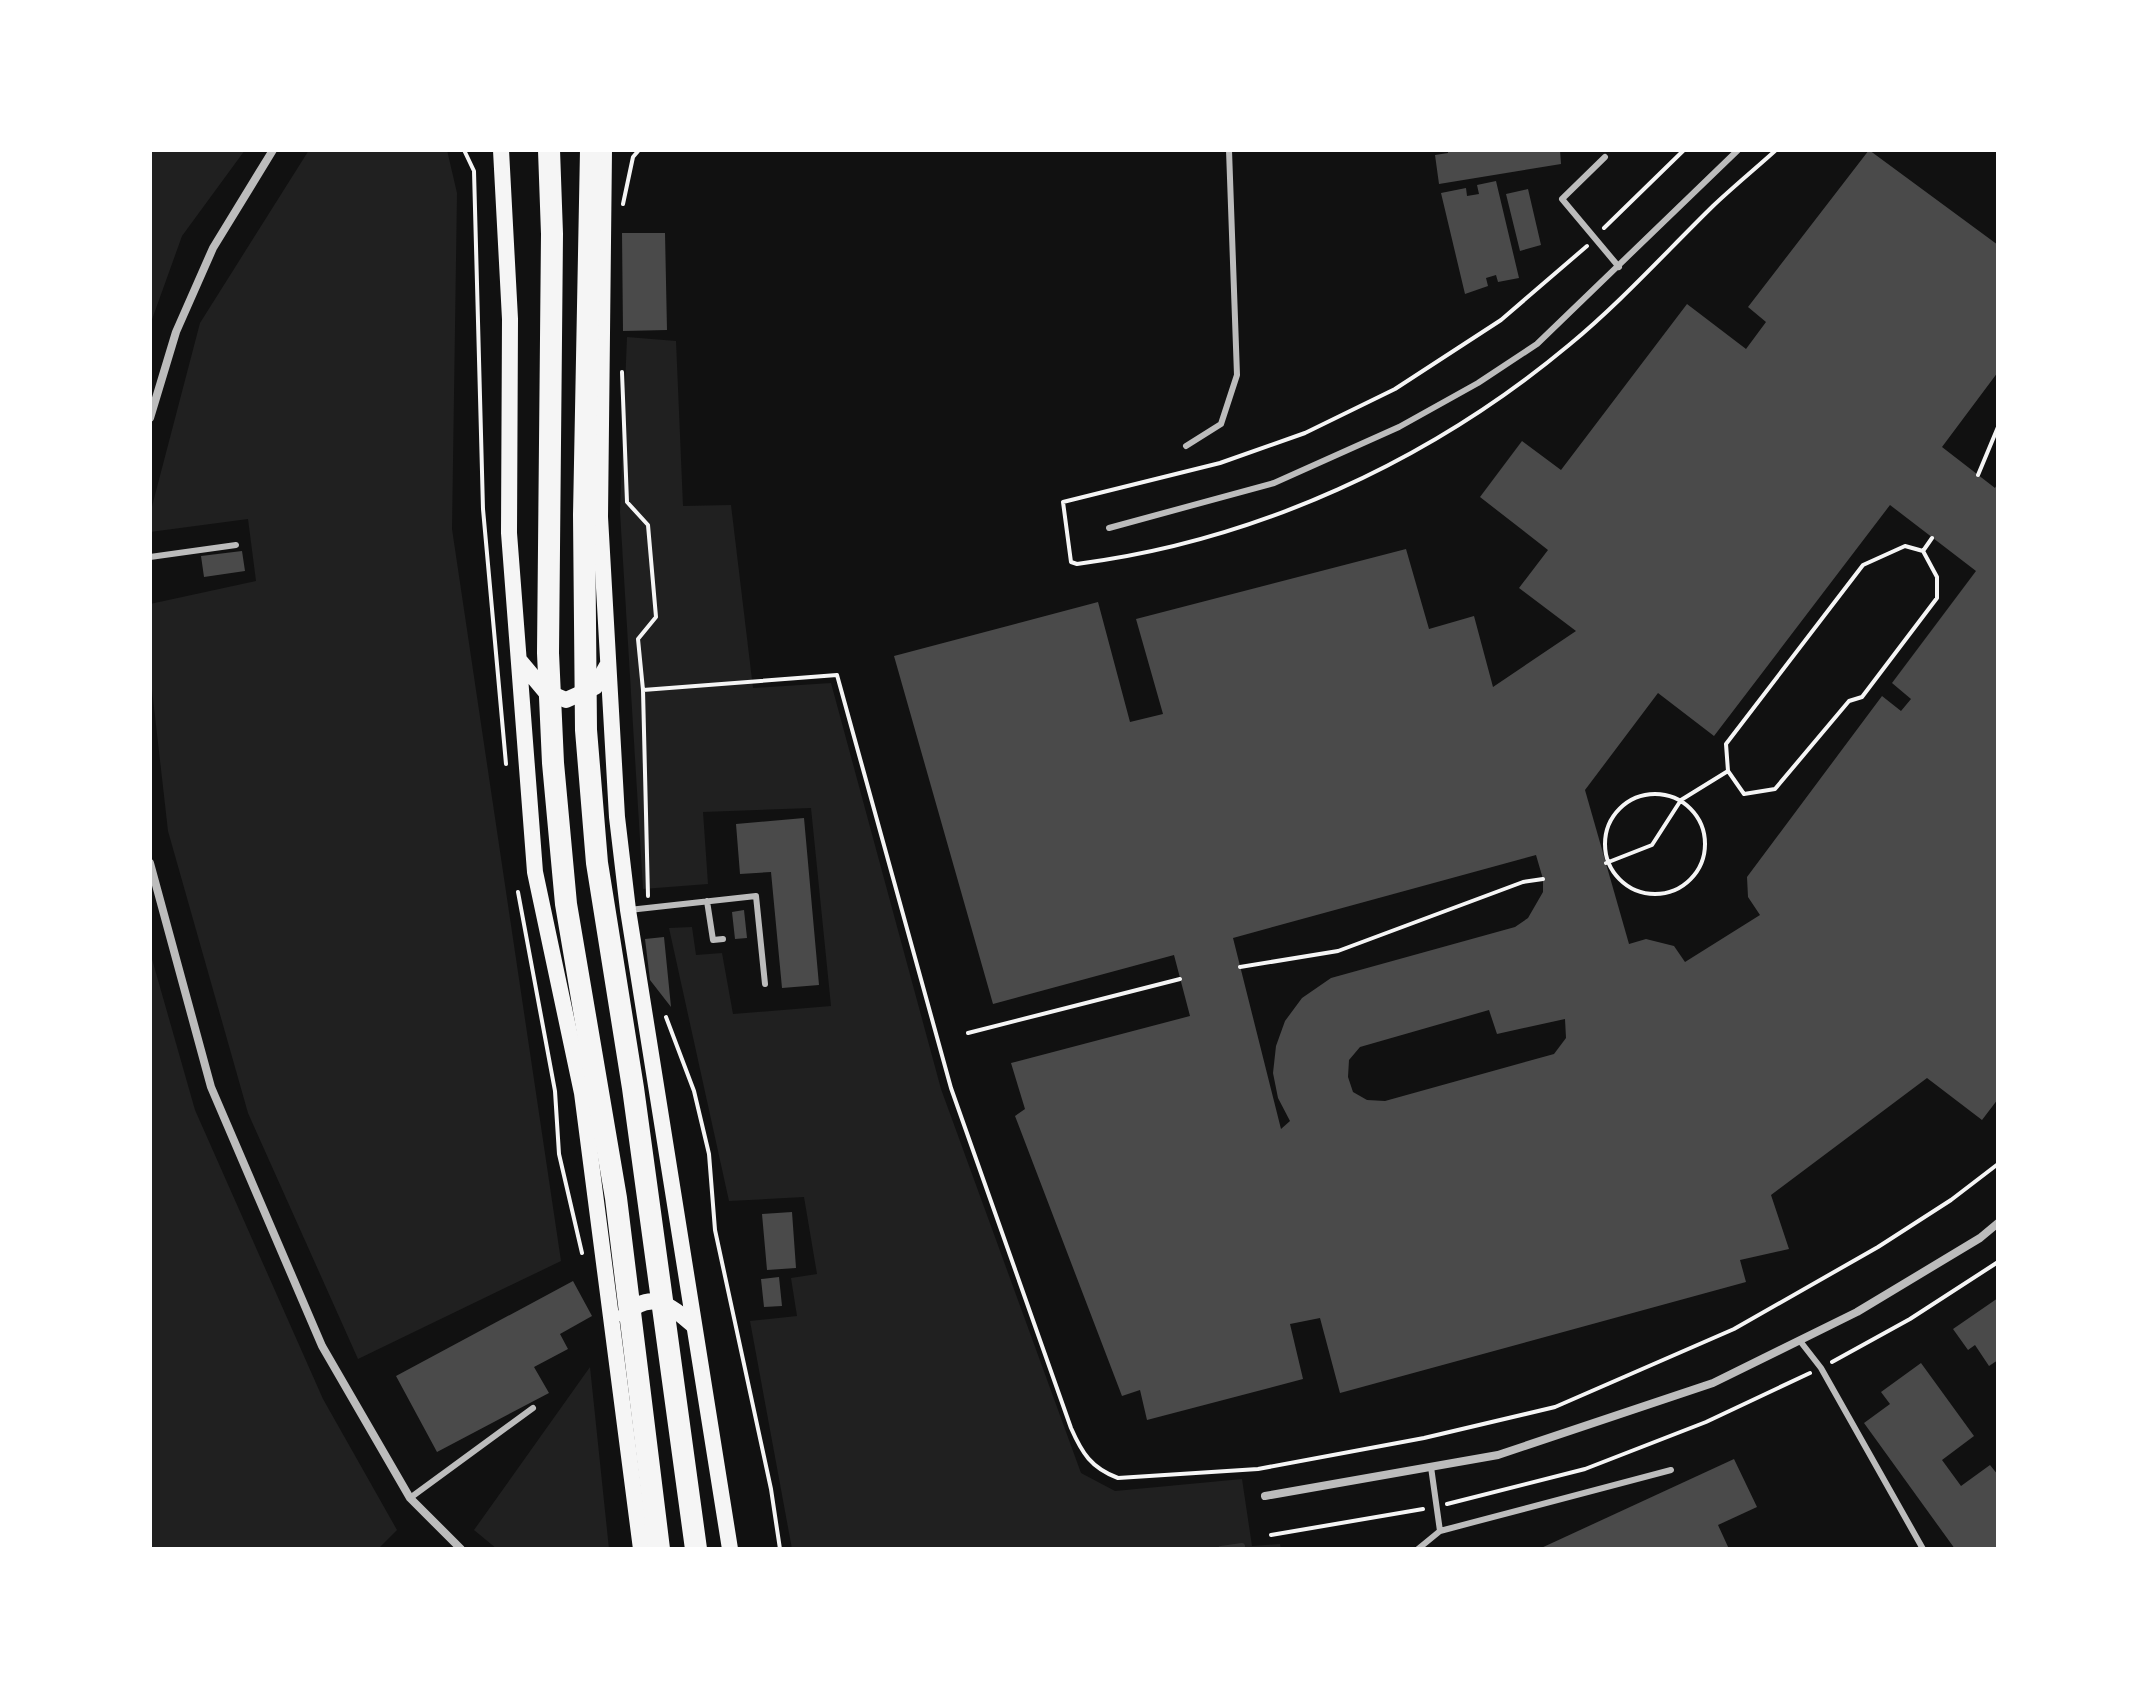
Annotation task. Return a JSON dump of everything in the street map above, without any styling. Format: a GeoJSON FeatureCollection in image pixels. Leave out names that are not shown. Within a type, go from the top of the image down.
{"type":"FeatureCollection","features":[{"type":"Feature","properties":{"kind":"highway"},"geometry":{"type":"LineString","coordinates":[[549,150],[552,234],[548,653],[553,763],[566,904],[616,1198],[659,1549]]}},
{"type":"Feature","properties":{"kind":"highway"},"geometry":{"type":"LineString","coordinates":[[602,153],[584,515],[586,730],[597,863],[633,1088],[696,1549]]}},
{"type":"Feature","properties":{"kind":"main road"},"geometry":{"type":"LineString","coordinates":[[501,150],[510,319],[509,533],[535,872],[582,1093],[641,1549]]}},
{"type":"Feature","properties":{"kind":"main road"},"geometry":{"type":"LineString","coordinates":[[602,153],[600,517],[617,817],[628,910],[730,1549]]}},
{"type":"Feature","properties":{"kind":"main road"},"geometry":{"type":"LineString","coordinates":[[519,660],[545,691],[566,700],[595,687],[608,663]]}},
{"type":"Feature","properties":{"kind":"main road"},"geometry":{"type":"LineString","coordinates":[[613,1326],[634,1305],[653,1301],[668,1304],[694,1326]]}},
{"type":"Feature","properties":{"kind":"street"},"geometry":{"type":"LineString","coordinates":[[150,418],[176,332],[213,248],[273,150]]}},
{"type":"Feature","properties":{"kind":"street"},"geometry":{"type":"LineString","coordinates":[[150,863],[211,1087],[322,1346],[410,1498],[461,1549]]}},
{"type":"Feature","properties":{"kind":"street"},"geometry":{"type":"LineString","coordinates":[[1265,1496],[1498,1455],[1713,1383],[1857,1312],[1980,1238],[1998,1223]]}},
{"type":"Feature","properties":{"kind":"lane"},"geometry":{"type":"LineString","coordinates":[[1186,446],[1221,424],[1237,375],[1229,150]]}},
{"type":"Feature","properties":{"kind":"lane"},"geometry":{"type":"LineString","coordinates":[[1109,528],[1274,483],[1399,427],[1478,383],[1537,344],[1738,150]]}},
{"type":"Feature","properties":{"kind":"lane"},"geometry":{"type":"LineString","coordinates":[[1605,157],[1562,199],[1619,267]]}},
{"type":"Feature","properties":{"kind":"lane"},"geometry":{"type":"LineString","coordinates":[[150,557],[236,545]]}},
{"type":"Feature","properties":{"kind":"lane"},"geometry":{"type":"LineString","coordinates":[[628,910],[756,896],[765,984]]}},
{"type":"Feature","properties":{"kind":"lane"},"geometry":{"type":"LineString","coordinates":[[707,901],[713,940],[723,939]]}},
{"type":"Feature","properties":{"kind":"lane"},"geometry":{"type":"LineString","coordinates":[[1800,1341],[1821,1368],[1923,1549]]}},
{"type":"Feature","properties":{"kind":"lane"},"geometry":{"type":"LineString","coordinates":[[410,1498],[533,1408]]}},
{"type":"Feature","properties":{"kind":"lane"},"geometry":{"type":"LineString","coordinates":[[1431,1467],[1440,1531]]}},
{"type":"Feature","properties":{"kind":"lane"},"geometry":{"type":"LineString","coordinates":[[1418,1549],[1440,1531],[1671,1470]]}},
{"type":"Feature","properties":{"kind":"path"},"geometry":{"type":"LineString","coordinates":[[621,218],[633,157],[639,150]]}},
{"type":"Feature","properties":{"kind":"path"},"geometry":{"type":"LineString","coordinates":[[1063,502],[1220,463],[1305,433],[1383,395],[1440,362],[1501,320],[1576,257],[1684,150]]}},
{"type":"Feature","properties":{"kind":"path"},"geometry":{"type":"LineString","coordinates":[[1978,475],[1998,427]]}},
{"type":"Feature","properties":{"kind":"path"},"geometry":{"type":"LineString","coordinates":[[1923,551],[1932,538]]}},
{"type":"Feature","properties":{"kind":"path"},"geometry":{"type":"LineString","coordinates":[[1905,546],[1923,551],[1937,577],[1937,598],[1862,697],[1849,701],[1775,789],[1744,794],[1728,771],[1726,744],[1863,565],[1905,546]]}},
{"type":"Feature","properties":{"kind":"path"},"geometry":{"type":"LineString","coordinates":[[643,690],[837,675],[951,1088],[1071,1428],[1084,1457],[1100,1472],[1118,1478],[1258,1469],[1424,1438],[1555,1407],[1734,1329],[1878,1247],[1951,1200],[1998,1164]]}},
{"type":"Feature","properties":{"kind":"path"},"geometry":{"type":"LineString","coordinates":[[1607,863],[1652,845],[1681,800],[1728,771]]}},
{"type":"Feature","properties":{"kind":"path"},"geometry":{"type":"LineString","coordinates":[[1651,793],[1666,794],[1681,800],[1693,810],[1702,825],[1706,842],[1704,860],[1696,875],[1682,887],[1666,894],[1648,894],[1625,883],[1607,863],[1604,847],[1612,817],[1622,805],[1635,797],[1651,793]]}},
{"type":"Feature","properties":{"kind":"path"},"geometry":{"type":"LineString","coordinates":[[1240,967],[1338,951],[1523,882],[1543,879]]}},
{"type":"Feature","properties":{"kind":"path"},"geometry":{"type":"LineString","coordinates":[[968,1033],[1180,979]]}},
{"type":"Feature","properties":{"kind":"path"},"geometry":{"type":"LineString","coordinates":[[1271,1535],[1438,1506],[1585,1469],[1706,1422],[1821,1368],[1910,1319],[1998,1262]]}},
{"type":"Feature","properties":{"kind":"shaded area"},"geometry":{"type":"Polygon","coordinates":[[[150,150],[245,150],[182,236],[150,325],[150,150]]]}},
{"type":"Feature","properties":{"kind":"shaded area"},"geometry":{"type":"Polygon","coordinates":[[[309,150],[447,150],[457,193],[452,529],[561,1261],[358,1359],[248,1113],[168,831],[150,672],[150,604],[256,581],[248,519],[150,532],[150,514],[200,323],[309,150]]]}},
{"type":"Feature","properties":{"kind":"shaded area"},"geometry":{"type":"Polygon","coordinates":[[[627,337],[676,341],[683,506],[731,505],[753,688],[831,683],[941,1089],[1081,1473],[1115,1491],[1242,1479],[1252,1546],[1280,1544],[1281,1549],[792,1549],[750,1321],[797,1316],[791,1278],[817,1274],[804,1197],[729,1201],[669,928],[692,927],[696,955],[722,953],[733,1014],[831,1006],[811,808],[703,812],[708,884],[643,889],[620,512],[627,337]]]}},
{"type":"Feature","properties":{"kind":"shaded area"},"geometry":{"type":"Polygon","coordinates":[[[150,952],[195,1110],[323,1399],[397,1530],[378,1549],[150,1549],[150,952]]]}},
{"type":"Feature","properties":{"kind":"shaded area"},"geometry":{"type":"Polygon","coordinates":[[[590,1367],[609,1549],[497,1549],[474,1530],[590,1367]]]}},
{"type":"Feature","properties":{"kind":"building"},"geometry":{"type":"Polygon","coordinates":[[[1448,150],[1560,150],[1561,164],[1439,184],[1435,155],[1448,153],[1448,150]]]}},
{"type":"Feature","properties":{"kind":"building"},"geometry":{"type":"Polygon","coordinates":[[[1869,150],[1998,245],[1998,372],[1942,447],[1995,488],[1998,483],[1998,1099],[1982,1120],[1927,1078],[1771,1195],[1789,1249],[1740,1260],[1746,1282],[1340,1393],[1320,1318],[1290,1324],[1303,1379],[1147,1420],[1140,1390],[1122,1396],[1015,1116],[1025,1109],[1011,1063],[1190,1016],[1174,955],[993,1004],[894,656],[1098,602],[1130,722],[1163,714],[1136,619],[1406,549],[1429,629],[1474,616],[1493,687],[1576,631],[1519,588],[1548,550],[1480,497],[1522,441],[1561,470],[1687,304],[1746,349],[1766,322],[1748,307],[1869,150]],[[1890,505],[1714,736],[1658,693],[1585,790],[1629,944],[1646,939],[1674,946],[1685,962],[1760,915],[1748,897],[1747,877],[1882,696],[1901,711],[1911,699],[1892,683],[1976,571],[1890,505]],[[1536,855],[1233,938],[1281,1129],[1290,1121],[1278,1098],[1273,1073],[1276,1046],[1285,1021],[1302,998],[1331,978],[1515,927],[1528,918],[1543,892],[1543,879],[1536,855]],[[1489,1010],[1360,1047],[1349,1060],[1348,1077],[1353,1092],[1367,1100],[1385,1101],[1554,1054],[1566,1038],[1565,1019],[1497,1034],[1489,1010]]]}},
{"type":"Feature","properties":{"kind":"building"},"geometry":{"type":"Polygon","coordinates":[[[1496,181],[1519,278],[1498,282],[1496,275],[1486,278],[1488,286],[1465,294],[1441,193],[1466,188],[1467,196],[1479,194],[1477,185],[1496,181]]]}},
{"type":"Feature","properties":{"kind":"building"},"geometry":{"type":"Polygon","coordinates":[[[1528,189],[1541,245],[1520,251],[1506,194],[1528,189]]]}},
{"type":"Feature","properties":{"kind":"building"},"geometry":{"type":"Polygon","coordinates":[[[622,233],[665,233],[667,330],[623,331],[622,233]]]}},
{"type":"Feature","properties":{"kind":"building"},"geometry":{"type":"Polygon","coordinates":[[[242,551],[245,571],[204,577],[201,556],[242,551]]]}},
{"type":"Feature","properties":{"kind":"building"},"geometry":{"type":"Polygon","coordinates":[[[804,818],[819,985],[782,988],[771,872],[740,874],[736,824],[804,818]]]}},
{"type":"Feature","properties":{"kind":"building"},"geometry":{"type":"Polygon","coordinates":[[[744,910],[747,938],[735,939],[732,912],[744,910]]]}},
{"type":"Feature","properties":{"kind":"building"},"geometry":{"type":"Polygon","coordinates":[[[664,937],[671,1007],[650,980],[645,939],[664,937]]]}},
{"type":"Feature","properties":{"kind":"building"},"geometry":{"type":"Polygon","coordinates":[[[792,1212],[796,1268],[767,1270],[762,1214],[792,1212]]]}},
{"type":"Feature","properties":{"kind":"building"},"geometry":{"type":"Polygon","coordinates":[[[779,1277],[782,1306],[764,1307],[761,1279],[779,1277]]]}},
{"type":"Feature","properties":{"kind":"building"},"geometry":{"type":"Polygon","coordinates":[[[573,1281],[592,1316],[560,1334],[568,1349],[534,1367],[549,1393],[437,1452],[396,1376],[573,1281]]]}},
{"type":"Feature","properties":{"kind":"building"},"geometry":{"type":"Polygon","coordinates":[[[1998,1298],[1998,1360],[1989,1366],[1975,1345],[1968,1350],[1953,1329],[1998,1298]]]}},
{"type":"Feature","properties":{"kind":"building"},"geometry":{"type":"Polygon","coordinates":[[[1921,1363],[1974,1436],[1942,1460],[1961,1486],[1990,1465],[1998,1475],[1998,1549],[1955,1549],[1864,1423],[1890,1404],[1881,1392],[1921,1363]]]}},
{"type":"Feature","properties":{"kind":"building"},"geometry":{"type":"Polygon","coordinates":[[[1734,1459],[1757,1507],[1718,1525],[1729,1549],[1539,1549],[1734,1459]]]}},
{"type":"Feature","properties":{"kind":"waterway"},"geometry":{"type":"LineString","coordinates":[[1221,1549],[1242,1546]]}}]}
